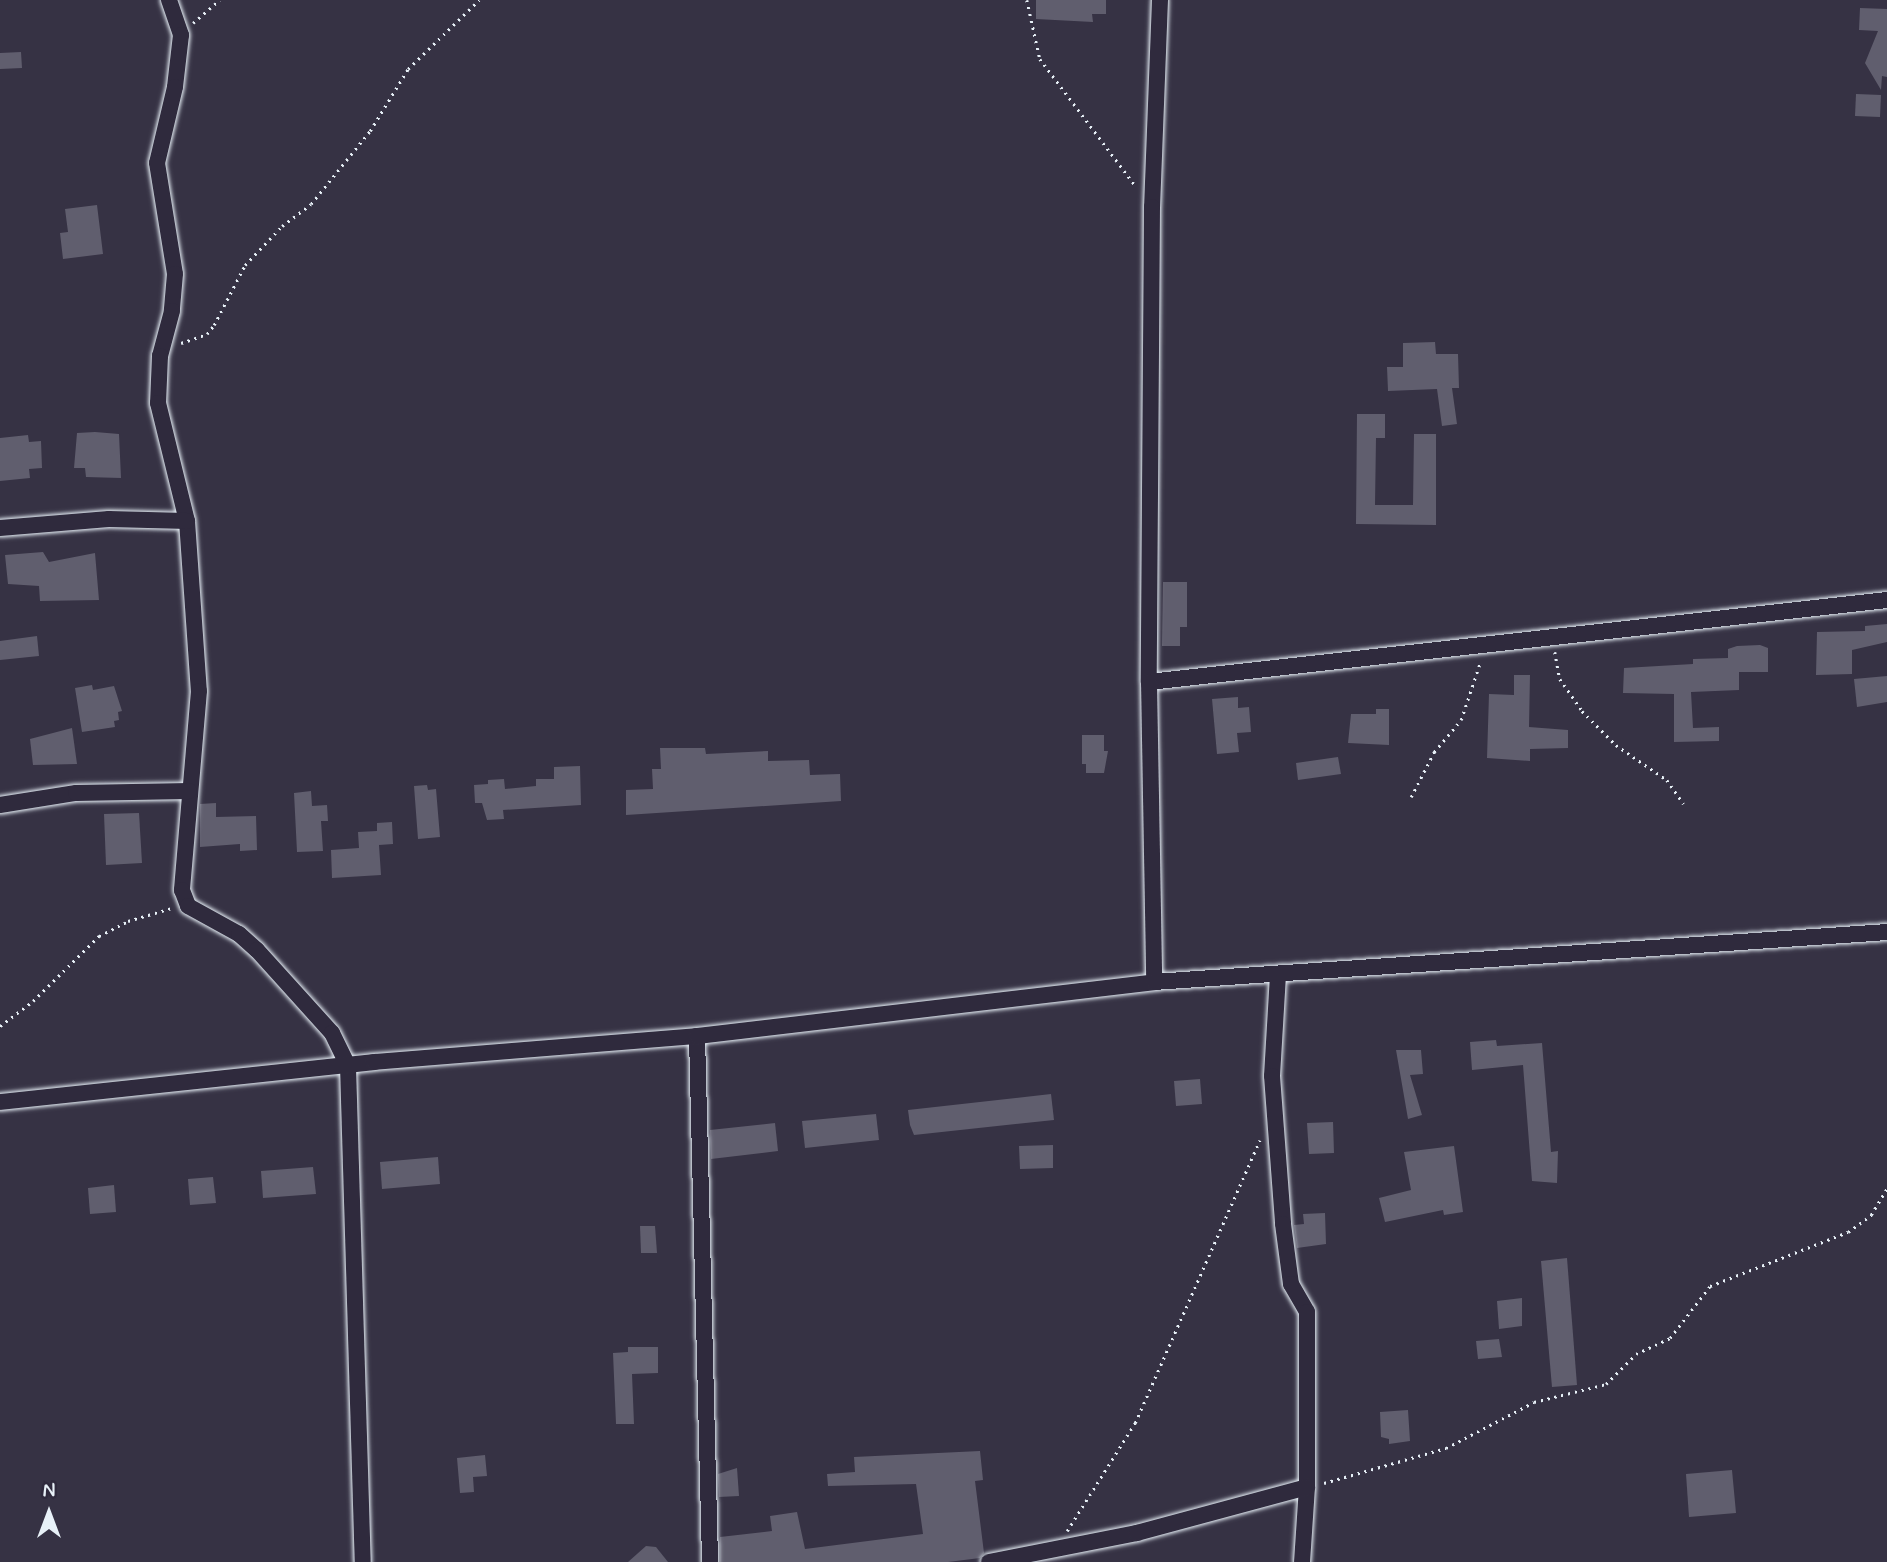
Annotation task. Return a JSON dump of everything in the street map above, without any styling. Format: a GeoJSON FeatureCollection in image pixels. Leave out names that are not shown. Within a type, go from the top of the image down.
{"type":"FeatureCollection","features":[{"type":"Feature","properties":{"kind":"street"},"geometry":{"type":"LineString","coordinates":[[169,0],[181,36],[175,88],[157,163],[175,274],[172,311],[163,341],[158,402],[187,521],[199,691],[181,881],[186,904],[249,942],[332,1033],[348,1066],[363,1562]]}},
{"type":"Feature","properties":{"kind":"street"},"geometry":{"type":"LineString","coordinates":[[1154,982],[1149,682],[1152,207],[1160,0]]}},
{"type":"Feature","properties":{"kind":"street"},"geometry":{"type":"LineString","coordinates":[[0,527],[109,519],[187,521]]}},
{"type":"Feature","properties":{"kind":"street"},"geometry":{"type":"LineString","coordinates":[[1149,682],[1553,640],[1887,600]]}},
{"type":"Feature","properties":{"kind":"street"},"geometry":{"type":"LineString","coordinates":[[0,805],[76,793],[189,791]]}},
{"type":"Feature","properties":{"kind":"street"},"geometry":{"type":"LineString","coordinates":[[0,1102],[348,1066],[697,1036],[1154,982],[1887,932]]}},
{"type":"Feature","properties":{"kind":"street"},"geometry":{"type":"LineString","coordinates":[[1278,975],[1274,1114],[1291,1284],[1307,1312],[1307,1487],[1302,1562]]}},
{"type":"Feature","properties":{"kind":"street"},"geometry":{"type":"LineString","coordinates":[[697,1036],[710,1562]]}},
{"type":"Feature","properties":{"kind":"street"},"geometry":{"type":"LineString","coordinates":[[989,1562],[1053,1551],[1307,1487]]}},
{"type":"Feature","properties":{"kind":"path"},"geometry":{"type":"LineString","coordinates":[[181,36],[219,0]]}},
{"type":"Feature","properties":{"kind":"path"},"geometry":{"type":"LineString","coordinates":[[163,341],[183,343],[207,334],[245,265],[282,226],[312,204],[370,131],[408,69],[479,0]]}},
{"type":"Feature","properties":{"kind":"path"},"geometry":{"type":"LineString","coordinates":[[1027,0],[1040,59],[1136,186]]}},
{"type":"Feature","properties":{"kind":"path"},"geometry":{"type":"LineString","coordinates":[[1553,640],[1560,679],[1582,711],[1616,744],[1667,780],[1684,804]]}},
{"type":"Feature","properties":{"kind":"path"},"geometry":{"type":"LineString","coordinates":[[1411,797],[1434,752],[1461,720],[1465,697],[1488,647]]}},
{"type":"Feature","properties":{"kind":"path"},"geometry":{"type":"LineString","coordinates":[[0,1027],[33,1001],[107,930],[186,904]]}},
{"type":"Feature","properties":{"kind":"path"},"geometry":{"type":"LineString","coordinates":[[1053,1551],[1135,1423],[1274,1114]]}},
{"type":"Feature","properties":{"kind":"path"},"geometry":{"type":"LineString","coordinates":[[1307,1487],[1446,1448],[1534,1402],[1606,1384],[1636,1354],[1670,1338],[1710,1286],[1848,1232],[1871,1215],[1887,1188]]}},
{"type":"Feature","properties":{"kind":"building"},"geometry":{"type":"Polygon","coordinates":[[[1036,0],[1106,0],[1106,14],[1092,14],[1093,22],[1036,19],[1036,0]]]}},
{"type":"Feature","properties":{"kind":"building"},"geometry":{"type":"Polygon","coordinates":[[[1860,8],[1887,9],[1887,77],[1882,76],[1881,90],[1865,63],[1878,31],[1859,30],[1860,8]]]}},
{"type":"Feature","properties":{"kind":"building"},"geometry":{"type":"Polygon","coordinates":[[[21,52],[22,68],[0,69],[0,53],[21,52]]]}},
{"type":"Feature","properties":{"kind":"building"},"geometry":{"type":"Polygon","coordinates":[[[1856,94],[1881,95],[1880,117],[1855,116],[1856,94]]]}},
{"type":"Feature","properties":{"kind":"building"},"geometry":{"type":"Polygon","coordinates":[[[97,205],[103,254],[63,259],[60,233],[68,232],[65,209],[97,205]]]}},
{"type":"Feature","properties":{"kind":"building"},"geometry":{"type":"Polygon","coordinates":[[[1435,342],[1436,354],[1458,354],[1459,388],[1452,388],[1457,424],[1442,426],[1437,389],[1388,391],[1387,367],[1403,367],[1403,343],[1435,342]]]}},
{"type":"Feature","properties":{"kind":"building"},"geometry":{"type":"Polygon","coordinates":[[[1357,414],[1385,414],[1385,438],[1376,438],[1375,505],[1413,505],[1414,434],[1436,434],[1436,525],[1356,524],[1357,414]]]}},
{"type":"Feature","properties":{"kind":"building"},"geometry":{"type":"Polygon","coordinates":[[[77,433],[119,434],[121,478],[86,477],[85,468],[74,468],[77,433]]]}},
{"type":"Feature","properties":{"kind":"building"},"geometry":{"type":"Polygon","coordinates":[[[28,435],[29,442],[41,441],[42,468],[29,469],[30,478],[0,481],[0,438],[28,435]]]}},
{"type":"Feature","properties":{"kind":"building"},"geometry":{"type":"Polygon","coordinates":[[[43,552],[49,562],[95,553],[99,600],[40,601],[39,586],[8,584],[5,555],[43,552]]]}},
{"type":"Feature","properties":{"kind":"building"},"geometry":{"type":"Polygon","coordinates":[[[1163,582],[1187,582],[1187,627],[1180,627],[1180,646],[1162,646],[1163,582]]]}},
{"type":"Feature","properties":{"kind":"building"},"geometry":{"type":"Polygon","coordinates":[[[1887,624],[1887,642],[1852,650],[1852,674],[1816,675],[1817,632],[1865,631],[1865,626],[1887,624]]]}},
{"type":"Feature","properties":{"kind":"building"},"geometry":{"type":"Polygon","coordinates":[[[37,636],[39,656],[0,660],[0,641],[37,636]]]}},
{"type":"Feature","properties":{"kind":"building"},"geometry":{"type":"Polygon","coordinates":[[[1760,645],[1768,648],[1768,672],[1739,672],[1739,690],[1691,692],[1693,728],[1719,727],[1719,741],[1674,742],[1674,694],[1623,693],[1624,668],[1693,664],[1693,659],[1728,658],[1728,649],[1737,646],[1760,645]]]}},
{"type":"Feature","properties":{"kind":"building"},"geometry":{"type":"Polygon","coordinates":[[[1514,675],[1530,675],[1529,727],[1568,730],[1568,748],[1530,749],[1530,761],[1487,758],[1489,694],[1514,695],[1514,675]]]}},
{"type":"Feature","properties":{"kind":"building"},"geometry":{"type":"Polygon","coordinates":[[[1887,676],[1887,702],[1857,707],[1854,679],[1887,676]]]}},
{"type":"Feature","properties":{"kind":"building"},"geometry":{"type":"Polygon","coordinates":[[[92,685],[93,690],[114,686],[122,711],[118,712],[119,720],[114,721],[115,727],[82,732],[75,688],[92,685]]]}},
{"type":"Feature","properties":{"kind":"building"},"geometry":{"type":"Polygon","coordinates":[[[1238,697],[1238,708],[1249,707],[1251,732],[1237,733],[1239,752],[1217,754],[1212,699],[1238,697]]]}},
{"type":"Feature","properties":{"kind":"building"},"geometry":{"type":"Polygon","coordinates":[[[1376,709],[1389,709],[1389,745],[1348,743],[1351,714],[1376,714],[1376,709]]]}},
{"type":"Feature","properties":{"kind":"building"},"geometry":{"type":"Polygon","coordinates":[[[72,728],[77,764],[33,765],[30,739],[72,728]]]}},
{"type":"Feature","properties":{"kind":"building"},"geometry":{"type":"Polygon","coordinates":[[[1082,735],[1104,735],[1104,751],[1108,751],[1104,773],[1086,773],[1086,764],[1082,764],[1082,735]]]}},
{"type":"Feature","properties":{"kind":"building"},"geometry":{"type":"Polygon","coordinates":[[[660,748],[705,748],[706,754],[768,751],[768,761],[809,760],[810,775],[840,774],[841,801],[626,815],[626,790],[653,789],[652,769],[661,769],[660,748]]]}},
{"type":"Feature","properties":{"kind":"building"},"geometry":{"type":"Polygon","coordinates":[[[1338,757],[1341,774],[1298,780],[1296,763],[1338,757]]]}},
{"type":"Feature","properties":{"kind":"building"},"geometry":{"type":"Polygon","coordinates":[[[580,766],[581,805],[503,810],[504,819],[487,820],[482,803],[475,803],[474,785],[488,784],[488,780],[504,779],[505,789],[536,786],[536,779],[554,779],[554,767],[580,766]]]}},
{"type":"Feature","properties":{"kind":"building"},"geometry":{"type":"Polygon","coordinates":[[[427,785],[428,790],[436,789],[440,837],[418,839],[414,786],[427,785]]]}},
{"type":"Feature","properties":{"kind":"building"},"geometry":{"type":"Polygon","coordinates":[[[311,791],[312,806],[327,805],[328,821],[321,821],[323,851],[297,852],[294,793],[311,791]]]}},
{"type":"Feature","properties":{"kind":"building"},"geometry":{"type":"Polygon","coordinates":[[[216,803],[216,817],[256,816],[257,850],[240,851],[240,844],[200,847],[200,804],[216,803]]]}},
{"type":"Feature","properties":{"kind":"building"},"geometry":{"type":"Polygon","coordinates":[[[139,813],[142,863],[106,865],[104,814],[139,813]]]}},
{"type":"Feature","properties":{"kind":"building"},"geometry":{"type":"Polygon","coordinates":[[[392,822],[393,844],[379,845],[381,875],[332,878],[331,850],[359,848],[358,832],[377,831],[377,823],[392,822]]]}},
{"type":"Feature","properties":{"kind":"building"},"geometry":{"type":"Polygon","coordinates":[[[1496,1040],[1497,1046],[1542,1043],[1551,1152],[1558,1151],[1557,1183],[1532,1181],[1523,1065],[1472,1070],[1470,1042],[1496,1040]]]}},
{"type":"Feature","properties":{"kind":"building"},"geometry":{"type":"Polygon","coordinates":[[[1396,1050],[1421,1050],[1423,1074],[1410,1075],[1422,1115],[1408,1119],[1396,1050]]]}},
{"type":"Feature","properties":{"kind":"building"},"geometry":{"type":"Polygon","coordinates":[[[1200,1079],[1202,1104],[1176,1106],[1174,1081],[1200,1079]]]}},
{"type":"Feature","properties":{"kind":"building"},"geometry":{"type":"Polygon","coordinates":[[[1051,1094],[1054,1120],[914,1135],[910,1125],[908,1110],[1051,1094]]]}},
{"type":"Feature","properties":{"kind":"building"},"geometry":{"type":"Polygon","coordinates":[[[876,1114],[879,1140],[805,1148],[802,1121],[876,1114]]]}},
{"type":"Feature","properties":{"kind":"building"},"geometry":{"type":"Polygon","coordinates":[[[1333,1122],[1334,1153],[1309,1154],[1307,1123],[1333,1122]]]}},
{"type":"Feature","properties":{"kind":"building"},"geometry":{"type":"Polygon","coordinates":[[[775,1123],[778,1151],[711,1159],[710,1130],[775,1123]]]}},
{"type":"Feature","properties":{"kind":"building"},"geometry":{"type":"Polygon","coordinates":[[[1053,1145],[1053,1168],[1020,1169],[1019,1146],[1053,1145]]]}},
{"type":"Feature","properties":{"kind":"building"},"geometry":{"type":"Polygon","coordinates":[[[1454,1146],[1463,1212],[1444,1215],[1443,1210],[1385,1222],[1379,1198],[1411,1190],[1404,1152],[1454,1146]]]}},
{"type":"Feature","properties":{"kind":"building"},"geometry":{"type":"Polygon","coordinates":[[[438,1157],[440,1184],[382,1189],[380,1162],[438,1157]]]}},
{"type":"Feature","properties":{"kind":"building"},"geometry":{"type":"Polygon","coordinates":[[[313,1167],[316,1194],[263,1198],[261,1171],[313,1167]]]}},
{"type":"Feature","properties":{"kind":"building"},"geometry":{"type":"Polygon","coordinates":[[[213,1177],[216,1203],[190,1205],[188,1179],[213,1177]]]}},
{"type":"Feature","properties":{"kind":"building"},"geometry":{"type":"Polygon","coordinates":[[[114,1185],[116,1212],[90,1214],[88,1188],[114,1185]]]}},
{"type":"Feature","properties":{"kind":"building"},"geometry":{"type":"Polygon","coordinates":[[[1325,1213],[1326,1244],[1297,1248],[1294,1225],[1304,1224],[1303,1214],[1325,1213]]]}},
{"type":"Feature","properties":{"kind":"building"},"geometry":{"type":"Polygon","coordinates":[[[640,1226],[655,1226],[657,1253],[641,1253],[640,1226]]]}},
{"type":"Feature","properties":{"kind":"building"},"geometry":{"type":"Polygon","coordinates":[[[1567,1258],[1577,1385],[1552,1387],[1541,1261],[1567,1258]]]}},
{"type":"Feature","properties":{"kind":"building"},"geometry":{"type":"Polygon","coordinates":[[[1522,1298],[1522,1326],[1499,1329],[1497,1301],[1522,1298]]]}},
{"type":"Feature","properties":{"kind":"building"},"geometry":{"type":"Polygon","coordinates":[[[1499,1339],[1502,1357],[1478,1359],[1476,1341],[1499,1339]]]}},
{"type":"Feature","properties":{"kind":"building"},"geometry":{"type":"Polygon","coordinates":[[[628,1347],[658,1347],[658,1373],[632,1374],[634,1424],[616,1424],[613,1353],[628,1352],[628,1347]]]}},
{"type":"Feature","properties":{"kind":"building"},"geometry":{"type":"Polygon","coordinates":[[[1408,1410],[1410,1441],[1389,1444],[1389,1439],[1381,1437],[1380,1412],[1408,1410]]]}},
{"type":"Feature","properties":{"kind":"building"},"geometry":{"type":"Polygon","coordinates":[[[980,1451],[983,1480],[975,1481],[984,1553],[980,1558],[948,1562],[720,1562],[720,1537],[772,1531],[770,1516],[797,1512],[805,1549],[923,1534],[916,1484],[828,1486],[827,1474],[855,1472],[854,1457],[980,1451]]]}},
{"type":"Feature","properties":{"kind":"building"},"geometry":{"type":"Polygon","coordinates":[[[485,1455],[487,1476],[473,1477],[474,1492],[460,1493],[457,1458],[485,1455]]]}},
{"type":"Feature","properties":{"kind":"building"},"geometry":{"type":"Polygon","coordinates":[[[737,1468],[739,1496],[719,1497],[718,1474],[737,1468]]]}},
{"type":"Feature","properties":{"kind":"building"},"geometry":{"type":"Polygon","coordinates":[[[1732,1470],[1736,1513],[1689,1517],[1686,1474],[1732,1470]]]}},
{"type":"Feature","properties":{"kind":"building"},"geometry":{"type":"Polygon","coordinates":[[[646,1546],[656,1547],[668,1562],[628,1562],[646,1546]]]}}]}
